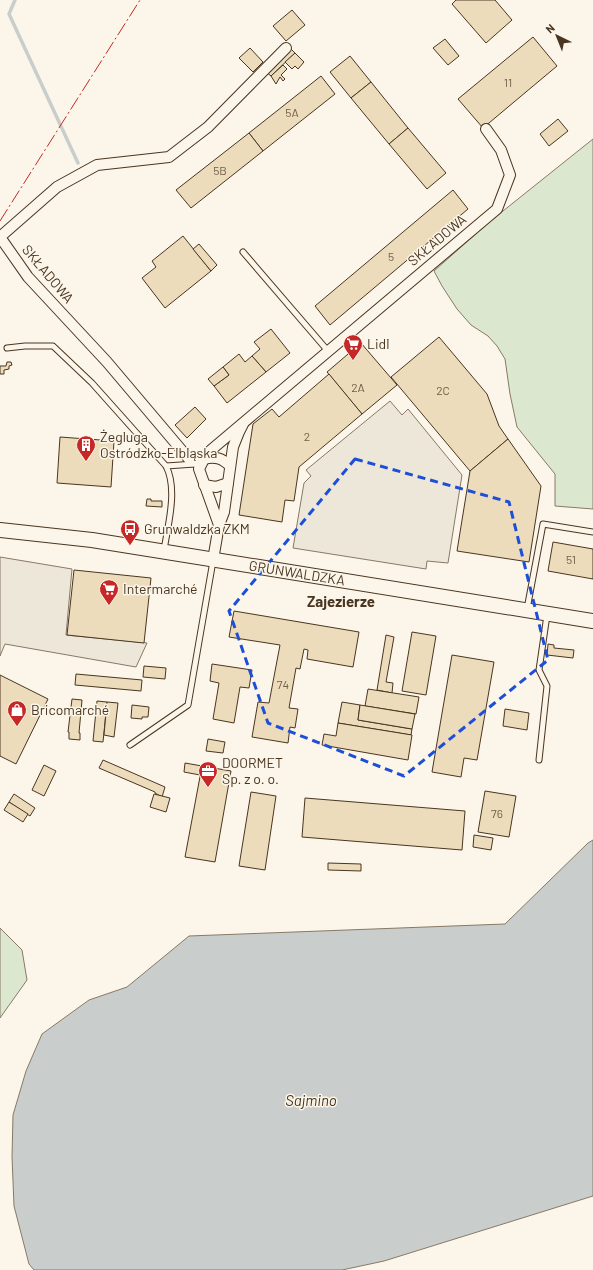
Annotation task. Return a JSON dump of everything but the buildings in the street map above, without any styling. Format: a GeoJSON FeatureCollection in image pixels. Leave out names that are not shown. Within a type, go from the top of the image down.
{"type":"FeatureCollection","features":[{"type":"Feature","properties":{"kind":"main road","name":"GRUNWALDZKA"},"geometry":{"type":"LineString","coordinates":[[0,530],[85,539],[593,621]]}},
{"type":"Feature","properties":{"kind":"street","name":"SKŁADOWA"},"geometry":{"type":"LineString","coordinates":[[230,466],[220,458],[212,457],[202,461],[189,459],[107,362],[28,277],[0,237],[57,187],[97,165],[170,156],[208,127],[286,48]]}},
{"type":"Feature","properties":{"kind":"street","name":"SKŁADOWA"},"geometry":{"type":"LineString","coordinates":[[202,461],[211,450],[246,418],[496,209],[510,175],[501,150],[486,129]]}},
{"type":"Feature","properties":{"kind":"street","name":"SKŁADOWA"},"geometry":{"type":"LineString","coordinates":[[213,560],[219,525],[224,512],[233,447],[246,418]]}},
{"type":"Feature","properties":{"kind":"street"},"geometry":{"type":"LineString","coordinates":[[202,461],[199,469],[219,525]]}},
{"type":"Feature","properties":{"kind":"street"},"geometry":{"type":"LineString","coordinates":[[204,485],[216,487],[228,483]]}},
{"type":"Feature","properties":{"kind":"lane"},"geometry":{"type":"LineString","coordinates":[[243,252],[328,351]]}},
{"type":"Feature","properties":{"kind":"lane"},"geometry":{"type":"LineString","coordinates":[[7,348],[52,346],[92,384],[166,466],[170,473],[172,493],[164,552]]}},
{"type":"Feature","properties":{"kind":"lane"},"geometry":{"type":"LineString","coordinates":[[166,466],[202,461]]}},
{"type":"Feature","properties":{"kind":"lane"},"geometry":{"type":"LineString","coordinates":[[527,610],[543,524],[593,532]]}},
{"type":"Feature","properties":{"kind":"lane"},"geometry":{"type":"LineString","coordinates":[[130,746],[188,705],[213,560]]}},
{"type":"Feature","properties":{"kind":"lane"},"geometry":{"type":"LineString","coordinates":[[540,760],[547,686],[539,670],[547,614]]}},
{"type":"Feature","properties":{"kind":"highlighted area"},"geometry":{"type":"Polygon","coordinates":[[[355,459],[509,502],[548,660],[404,776],[268,723],[229,611],[355,459]]]}},
{"type":"Feature","properties":{"kind":"green space"},"geometry":{"type":"Polygon","coordinates":[[[593,139],[593,509],[555,506],[555,474],[517,427],[505,359],[497,346],[488,336],[471,325],[457,309],[434,271],[488,223],[593,139]]]}},
{"type":"Feature","properties":{"kind":"green space"},"geometry":{"type":"Polygon","coordinates":[[[0,928],[22,950],[27,980],[0,1018],[0,928]]]}},
{"type":"Feature","properties":{"kind":"shaded area"},"geometry":{"type":"Polygon","coordinates":[[[390,401],[402,415],[408,409],[462,475],[448,563],[427,561],[426,569],[293,548],[304,483],[311,476],[306,470],[390,401]]]}},
{"type":"Feature","properties":{"kind":"shaded area"},"geometry":{"type":"Polygon","coordinates":[[[0,557],[72,569],[66,635],[147,643],[136,667],[5,644],[0,656],[0,557]]]}},
{"type":"Feature","properties":{"kind":"water","name":"Sajmino"},"geometry":{"type":"Polygon","coordinates":[[[593,840],[593,1196],[384,1261],[342,1270],[34,1270],[29,1264],[14,1206],[12,1157],[13,1115],[26,1071],[42,1034],[89,1000],[127,987],[189,936],[505,924],[588,843],[593,840]]]}},
{"type":"Feature","properties":{"kind":"waterway"},"geometry":{"type":"LineString","coordinates":[[15,0],[9,14],[78,163]]}},
{"type":"Feature","properties":{"kind":"power"},"geometry":{"type":"LineString","coordinates":[[0,221],[140,0]]}},
{"type":"Feature","properties":{"kind":"place","name":"Lidl"},"geometry":{"type":"Point","coordinates":[353,361]}},
{"type":"Feature","properties":{"kind":"place","name":"Żegluga Ostródzko-Elbląska"},"geometry":{"type":"Point","coordinates":[86,462]}},
{"type":"Feature","properties":{"kind":"place","name":"Grunwaldzka ZKM"},"geometry":{"type":"Point","coordinates":[130,546]}},
{"type":"Feature","properties":{"kind":"place","name":"Intermarché"},"geometry":{"type":"Point","coordinates":[109,606]}},
{"type":"Feature","properties":{"kind":"place","name":"Bricomarché"},"geometry":{"type":"Point","coordinates":[17,727]}},
{"type":"Feature","properties":{"kind":"place","name":"DOORMET Sp. z o. o."},"geometry":{"type":"Point","coordinates":[208,788]}},
{"type":"Feature","properties":{"kind":"district","name":"Zajezierze"},"geometry":{"type":"Point","coordinates":[341,602]}}]}
